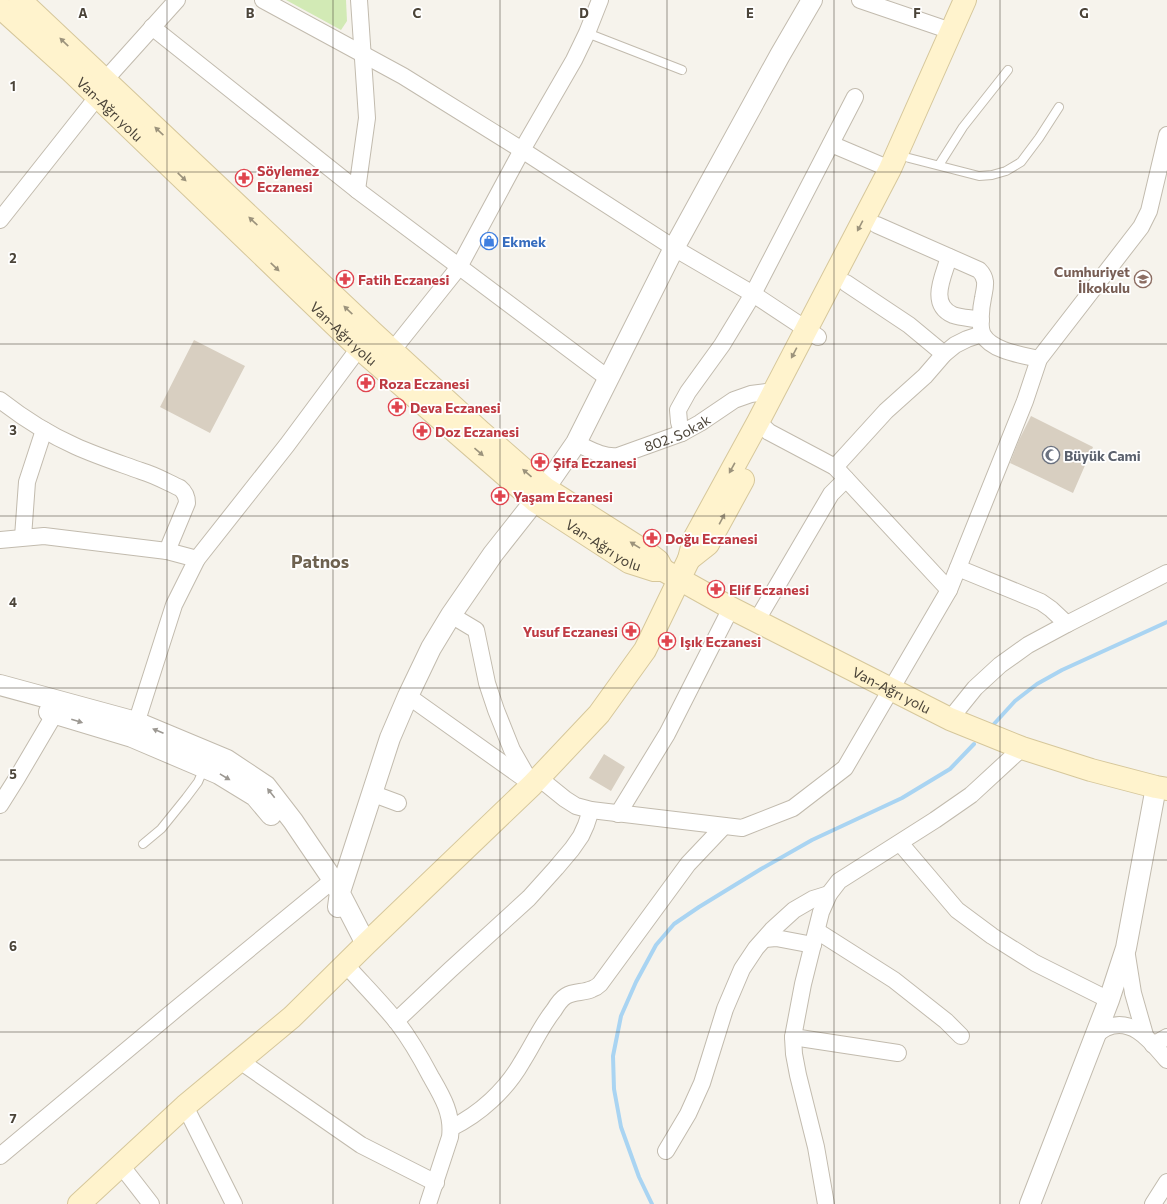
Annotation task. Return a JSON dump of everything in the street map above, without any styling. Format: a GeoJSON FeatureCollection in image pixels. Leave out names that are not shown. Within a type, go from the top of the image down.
{"type":"FeatureCollection","features":[{"type":"Feature","properties":{"kind":"main road"},"geometry":{"type":"LineString","coordinates":[[20,0],[101,88]]}},
{"type":"Feature","properties":{"kind":"main road"},"geometry":{"type":"LineString","coordinates":[[78,1204],[185,1106],[292,1017],[345,964],[536,781],[599,714],[644,650],[671,575],[689,558],[708,544],[764,427],[812,333],[890,169],[965,0]]}},
{"type":"Feature","properties":{"kind":"main road"},"geometry":{"type":"LineString","coordinates":[[764,427],[774,391],[846,283],[877,225],[909,158],[978,0]]}},
{"type":"Feature","properties":{"kind":"main road","name":"Van-Ağrı yolu"},"geometry":{"type":"LineString","coordinates":[[0,7],[101,88],[365,340],[540,494],[629,562],[671,575],[731,608],[950,719],[1022,748],[1091,770],[1161,788]]}},
{"type":"Feature","properties":{"kind":"main road"},"geometry":{"type":"LineString","coordinates":[[365,340],[392,351],[481,432],[540,494]]}},
{"type":"Feature","properties":{"kind":"street"},"geometry":{"type":"LineString","coordinates":[[0,220],[101,88],[152,27],[177,0]]}},
{"type":"Feature","properties":{"kind":"street"},"geometry":{"type":"LineString","coordinates":[[263,0],[403,76],[522,150],[674,248],[752,294],[812,333]]}},
{"type":"Feature","properties":{"kind":"street"},"geometry":{"type":"LineString","coordinates":[[357,190],[367,118],[359,0]]}},
{"type":"Feature","properties":{"kind":"street"},"geometry":{"type":"LineString","coordinates":[[392,351],[459,267],[522,150],[574,60],[588,33],[600,0]]}},
{"type":"Feature","properties":{"kind":"street"},"geometry":{"type":"LineString","coordinates":[[0,1156],[170,1014],[334,892],[390,738],[431,648],[451,615],[493,554],[540,494],[576,443],[674,248],[772,68],[812,0]]}},
{"type":"Feature","properties":{"kind":"street"},"geometry":{"type":"LineString","coordinates":[[860,0],[951,32]]}},
{"type":"Feature","properties":{"kind":"street"},"geometry":{"type":"LineString","coordinates":[[152,27],[357,190],[609,379]]}},
{"type":"Feature","properties":{"kind":"street"},"geometry":{"type":"LineString","coordinates":[[682,433],[678,410],[688,392],[722,345],[752,294],[855,97]]}},
{"type":"Feature","properties":{"kind":"street"},"geometry":{"type":"LineString","coordinates":[[408,696],[576,806],[618,814],[742,828],[793,808],[845,768],[949,590],[1025,401],[1039,359],[1141,227],[1149,211],[1167,135]]}},
{"type":"Feature","properties":{"kind":"street"},"geometry":{"type":"LineString","coordinates":[[831,144],[890,169]]}},
{"type":"Feature","properties":{"kind":"street"},"geometry":{"type":"LineString","coordinates":[[877,225],[979,270],[984,276],[986,286],[982,299],[982,327],[988,341],[1005,350],[1039,359]]}},
{"type":"Feature","properties":{"kind":"street"},"geometry":{"type":"LineString","coordinates":[[950,256],[939,289],[939,300],[946,310],[982,327]]}},
{"type":"Feature","properties":{"kind":"street"},"geometry":{"type":"LineString","coordinates":[[846,283],[909,325],[944,354]]}},
{"type":"Feature","properties":{"kind":"street"},"geometry":{"type":"LineString","coordinates":[[835,467],[886,411],[926,376],[944,354],[982,327]]}},
{"type":"Feature","properties":{"kind":"street"},"geometry":{"type":"LineString","coordinates":[[134,729],[160,653],[174,605],[197,559],[287,445],[365,340]]}},
{"type":"Feature","properties":{"kind":"street","name":"802. Sokak"},"geometry":{"type":"LineString","coordinates":[[576,443],[602,454],[613,457],[618,456],[682,433],[700,423],[734,400],[751,394],[774,391]]}},
{"type":"Feature","properties":{"kind":"street"},"geometry":{"type":"LineString","coordinates":[[0,400],[44,430],[74,446],[108,460],[142,471],[184,491],[187,503],[167,550]]}},
{"type":"Feature","properties":{"kind":"street"},"geometry":{"type":"LineString","coordinates":[[764,427],[835,467],[949,590]]}},
{"type":"Feature","properties":{"kind":"street"},"geometry":{"type":"LineString","coordinates":[[23,537],[27,482],[44,430]]}},
{"type":"Feature","properties":{"kind":"street"},"geometry":{"type":"LineString","coordinates":[[756,620],[832,494],[846,479]]}},
{"type":"Feature","properties":{"kind":"street"},"geometry":{"type":"LineString","coordinates":[[0,540],[44,536],[167,550],[197,559]]}},
{"type":"Feature","properties":{"kind":"street"},"geometry":{"type":"LineString","coordinates":[[958,568],[1041,602],[1067,624]]}},
{"type":"Feature","properties":{"kind":"street"},"geometry":{"type":"LineString","coordinates":[[950,719],[975,688],[1000,666],[1028,645],[1167,573]]}},
{"type":"Feature","properties":{"kind":"street"},"geometry":{"type":"LineString","coordinates":[[618,814],[667,734],[731,608]]}},
{"type":"Feature","properties":{"kind":"street"},"geometry":{"type":"LineString","coordinates":[[451,615],[476,630],[488,683],[496,710],[512,750],[536,781]]}},
{"type":"Feature","properties":{"kind":"street"},"geometry":{"type":"LineString","coordinates":[[0,685],[58,708]]}},
{"type":"Feature","properties":{"kind":"street"},"geometry":{"type":"LineString","coordinates":[[0,697],[58,708],[134,729],[227,760],[266,786],[293,821],[366,944]]}},
{"type":"Feature","properties":{"kind":"street"},"geometry":{"type":"LineString","coordinates":[[0,805],[58,708]]}},
{"type":"Feature","properties":{"kind":"street"},"geometry":{"type":"LineString","coordinates":[[134,729],[219,774],[256,796],[334,892]]}},
{"type":"Feature","properties":{"kind":"street"},"geometry":{"type":"LineString","coordinates":[[826,1204],[816,1147],[798,1075],[794,1054],[793,1037],[803,984],[821,912],[829,894],[839,881],[900,843],[971,795],[1022,748]]}},
{"type":"Feature","properties":{"kind":"street"},"geometry":{"type":"LineString","coordinates":[[1030,1204],[1109,1000],[1126,948],[1161,788]]}},
{"type":"Feature","properties":{"kind":"street"},"geometry":{"type":"LineString","coordinates":[[371,793],[398,803]]}},
{"type":"Feature","properties":{"kind":"street"},"geometry":{"type":"LineString","coordinates":[[396,1021],[533,893],[572,849],[586,825],[591,810]]}},
{"type":"Feature","properties":{"kind":"street"},"geometry":{"type":"LineString","coordinates":[[451,1128],[466,1121],[486,1105],[513,1077],[547,1018],[558,1003],[566,996],[592,989],[600,984],[688,864],[724,826]]}},
{"type":"Feature","properties":{"kind":"street"},"geometry":{"type":"LineString","coordinates":[[900,843],[957,910],[992,936],[1035,963],[1109,1000]]}},
{"type":"Feature","properties":{"kind":"street"},"geometry":{"type":"LineString","coordinates":[[666,1151],[688,1114],[702,1083],[725,1009],[742,969],[756,948],[794,910],[813,899],[829,894]]}},
{"type":"Feature","properties":{"kind":"street"},"geometry":{"type":"LineString","coordinates":[[765,938],[815,938],[894,980],[946,1021],[961,1036]]}},
{"type":"Feature","properties":{"kind":"street"},"geometry":{"type":"LineString","coordinates":[[1126,948],[1132,993],[1167,1060]]}},
{"type":"Feature","properties":{"kind":"street"},"geometry":{"type":"LineString","coordinates":[[345,964],[396,1021],[422,1060],[444,1099],[450,1118],[450,1137],[428,1204]]}},
{"type":"Feature","properties":{"kind":"street"},"geometry":{"type":"LineString","coordinates":[[1095,1035],[1106,1028],[1121,1026],[1133,1028],[1155,1039]]}},
{"type":"Feature","properties":{"kind":"street"},"geometry":{"type":"LineString","coordinates":[[793,1037],[898,1053]]}},
{"type":"Feature","properties":{"kind":"street"},"geometry":{"type":"LineString","coordinates":[[240,1061],[361,1145],[436,1183]]}},
{"type":"Feature","properties":{"kind":"street"},"geometry":{"type":"LineString","coordinates":[[185,1106],[234,1204]]}},
{"type":"Feature","properties":{"kind":"street"},"geometry":{"type":"LineString","coordinates":[[120,1164],[151,1204]]}},
{"type":"Feature","properties":{"kind":"street"},"geometry":{"type":"LineString","coordinates":[[1153,1204],[1167,1182]]}},
{"type":"Feature","properties":{"kind":"lane"},"geometry":{"type":"LineString","coordinates":[[588,33],[682,70]]}},
{"type":"Feature","properties":{"kind":"lane"},"geometry":{"type":"LineString","coordinates":[[939,165],[963,127],[1008,70]]}},
{"type":"Feature","properties":{"kind":"lane"},"geometry":{"type":"LineString","coordinates":[[909,158],[979,176],[992,175],[1006,171],[1021,162],[1059,107]]}},
{"type":"Feature","properties":{"kind":"lane"},"geometry":{"type":"LineString","coordinates":[[143,844],[161,829],[186,798],[198,782],[204,767]]}},
{"type":"Feature","properties":{"kind":"green space"},"geometry":{"type":"Polygon","coordinates":[[[286,0],[346,0],[347,21],[341,30],[286,0]]]}},
{"type":"Feature","properties":{"kind":"building"},"geometry":{"type":"Polygon","coordinates":[[[194,340],[245,366],[210,433],[160,407],[194,340]]]}},
{"type":"Feature","properties":{"kind":"building","name":"Büyük Cami"},"geometry":{"type":"Polygon","coordinates":[[[1031,416],[1093,447],[1073,493],[1010,463],[1031,416]]]}},
{"type":"Feature","properties":{"kind":"building"},"geometry":{"type":"Polygon","coordinates":[[[604,754],[625,767],[611,791],[589,778],[604,754]]]}},
{"type":"Feature","properties":{"kind":"waterway"},"geometry":{"type":"LineString","coordinates":[[994,724],[1015,701],[1037,684],[1062,670],[1167,622]]}},
{"type":"Feature","properties":{"kind":"waterway"},"geometry":{"type":"LineString","coordinates":[[652,1204],[639,1177],[621,1127],[614,1089],[613,1056],[621,1016],[636,982],[656,945],[674,924],[699,907],[812,840],[902,798],[950,769],[974,744]]}},
{"type":"Feature","properties":{"kind":"place","name":"Söylemez Eczanesi"},"geometry":{"type":"Point","coordinates":[244,178]}},
{"type":"Feature","properties":{"kind":"place","name":"Ekmek"},"geometry":{"type":"Point","coordinates":[489,241]}},
{"type":"Feature","properties":{"kind":"place","name":"Fatih Eczanesi"},"geometry":{"type":"Point","coordinates":[345,279]}},
{"type":"Feature","properties":{"kind":"place","name":"Cumhuriyet İlkokulu"},"geometry":{"type":"Point","coordinates":[1143,279]}},
{"type":"Feature","properties":{"kind":"place","name":"Roza Eczanesi"},"geometry":{"type":"Point","coordinates":[366,383]}},
{"type":"Feature","properties":{"kind":"place","name":"Deva Eczanesi"},"geometry":{"type":"Point","coordinates":[397,407]}},
{"type":"Feature","properties":{"kind":"place","name":"Doz Eczanesi"},"geometry":{"type":"Point","coordinates":[422,431]}},
{"type":"Feature","properties":{"kind":"place","name":"Büyük Cami"},"geometry":{"type":"Point","coordinates":[1051,455]}},
{"type":"Feature","properties":{"kind":"place","name":"Şifa Eczanesi"},"geometry":{"type":"Point","coordinates":[540,462]}},
{"type":"Feature","properties":{"kind":"place","name":"Yaşam Eczanesi"},"geometry":{"type":"Point","coordinates":[500,496]}},
{"type":"Feature","properties":{"kind":"place","name":"Doğu Eczanesi"},"geometry":{"type":"Point","coordinates":[652,538]}},
{"type":"Feature","properties":{"kind":"place","name":"Elif Eczanesi"},"geometry":{"type":"Point","coordinates":[716,589]}},
{"type":"Feature","properties":{"kind":"place","name":"Yusuf Eczanesi"},"geometry":{"type":"Point","coordinates":[631,631]}},
{"type":"Feature","properties":{"kind":"place","name":"Işık Eczanesi"},"geometry":{"type":"Point","coordinates":[667,641]}},
{"type":"Feature","properties":{"kind":"district","name":"Patnos"},"geometry":{"type":"Point","coordinates":[320,561]}}]}
